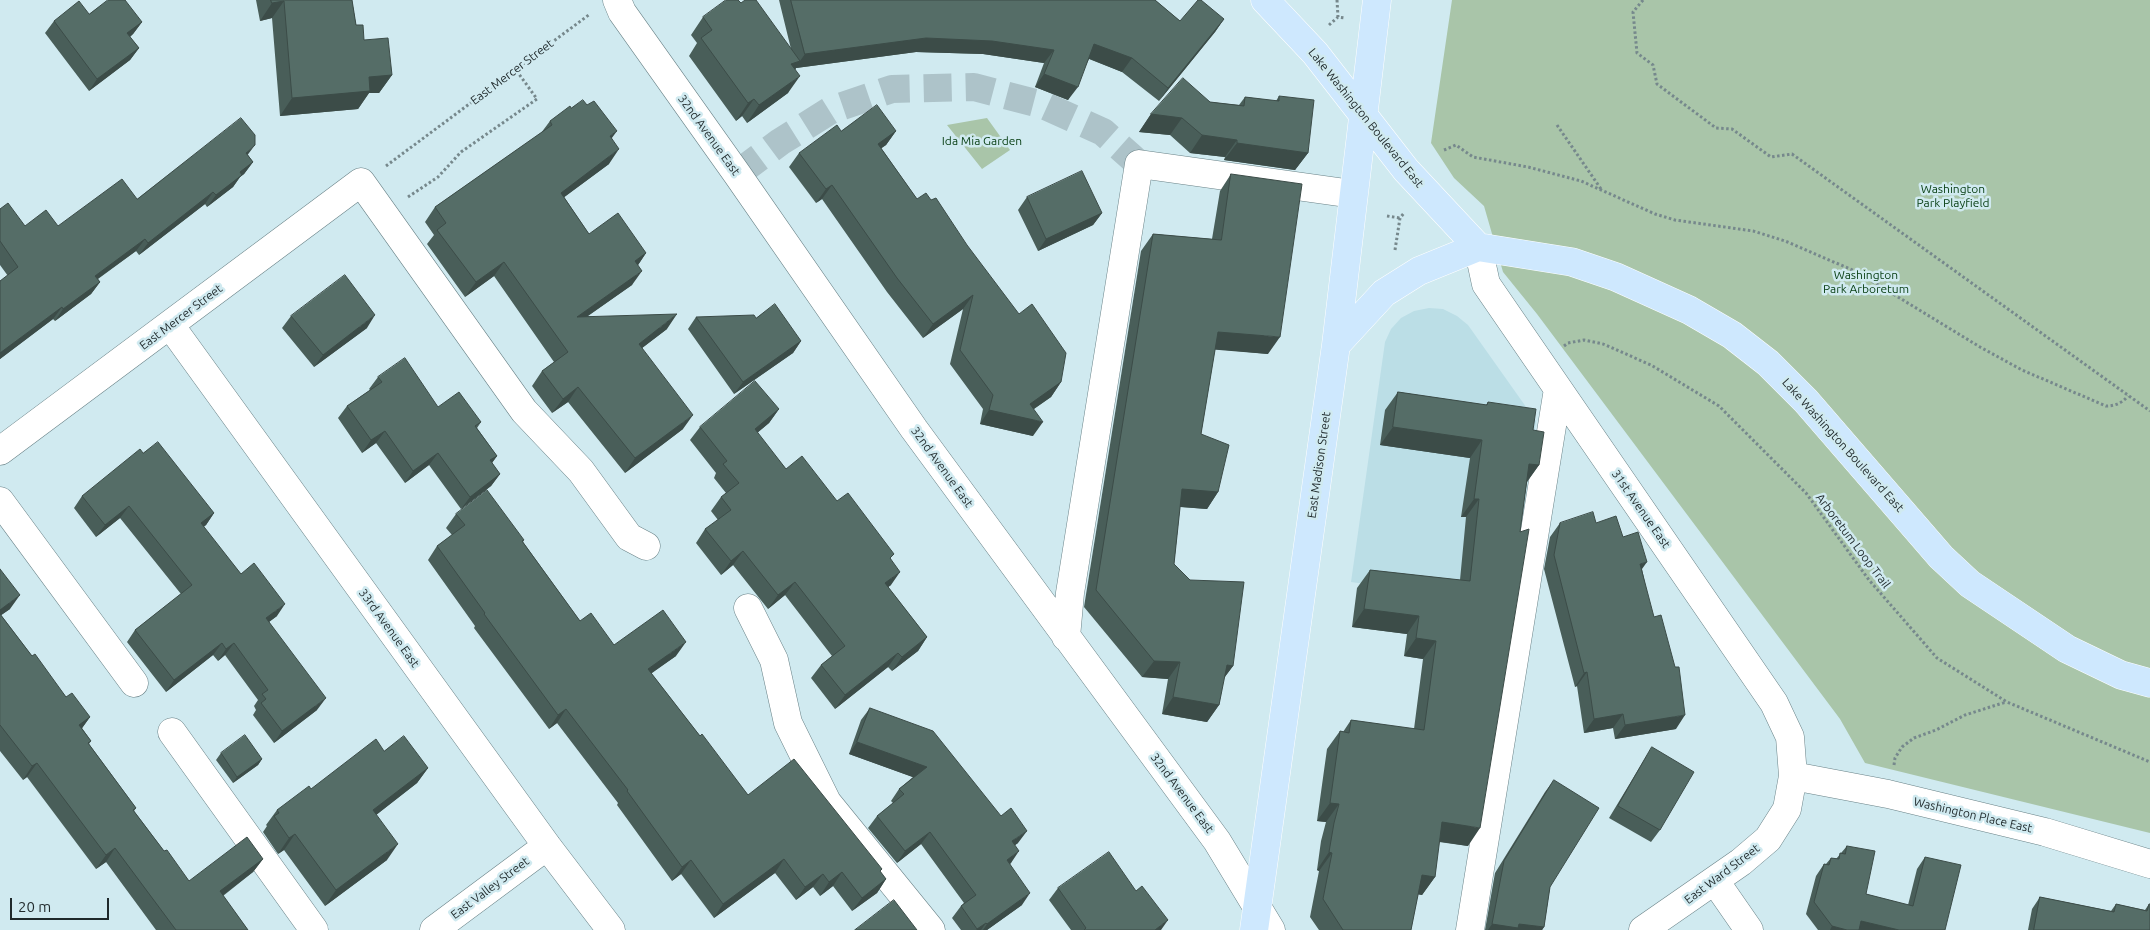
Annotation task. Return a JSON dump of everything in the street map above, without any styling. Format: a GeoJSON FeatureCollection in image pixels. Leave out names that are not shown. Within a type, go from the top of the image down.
{"type":"FeatureCollection","features":[{"type":"Feature","properties":{"kind":"main road","name":"Lake Washington Boulevard East"},"geometry":{"type":"LineString","coordinates":[[1266,0],[1315,54],[1406,170],[1478,247],[1572,262],[1616,277],[1689,310],[1732,336],[1768,363],[1806,401],[1941,557],[1970,584],[2067,649],[2121,675],[2150,683]]}},
{"type":"Feature","properties":{"kind":"main road","name":"East Madison Street"},"geometry":{"type":"LineString","coordinates":[[1256,918],[1336,345],[1377,0]]}},
{"type":"Feature","properties":{"kind":"main road"},"geometry":{"type":"LineString","coordinates":[[1336,345],[1384,293],[1419,271],[1478,247]]}},
{"type":"Feature","properties":{"kind":"street","name":"32nd Avenue East"},"geometry":{"type":"LineString","coordinates":[[606,5],[622,12],[914,429],[1217,841],[1256,918],[1271,930]]}},
{"type":"Feature","properties":{"kind":"street"},"geometry":{"type":"LineString","coordinates":[[1066,637],[1070,593],[1139,164],[1353,194]]}},
{"type":"Feature","properties":{"kind":"street"},"geometry":{"type":"LineString","coordinates":[[372,175],[524,410],[580,471],[629,537],[646,546]]}},
{"type":"Feature","properties":{"kind":"street","name":"East Mercer Street"},"geometry":{"type":"LineString","coordinates":[[0,451],[372,175]]}},
{"type":"Feature","properties":{"kind":"street","name":"31st Avenue East"},"geometry":{"type":"LineString","coordinates":[[1478,247],[1486,284],[1774,703],[1790,738],[1793,776]]}},
{"type":"Feature","properties":{"kind":"street","name":"33rd Avenue East"},"geometry":{"type":"LineString","coordinates":[[170,325],[547,846],[610,930]]}},
{"type":"Feature","properties":{"kind":"street"},"geometry":{"type":"LineString","coordinates":[[1470,930],[1558,389]]}},
{"type":"Feature","properties":{"kind":"street"},"geometry":{"type":"LineString","coordinates":[[0,501],[134,682]]}},
{"type":"Feature","properties":{"kind":"street"},"geometry":{"type":"LineString","coordinates":[[748,608],[774,660],[788,723],[827,802],[930,930]]}},
{"type":"Feature","properties":{"kind":"street"},"geometry":{"type":"LineString","coordinates":[[172,732],[314,930]]}},
{"type":"Feature","properties":{"kind":"street","name":"Washington Place East"},"geometry":{"type":"LineString","coordinates":[[1793,776],[1888,794],[2045,832],[2150,864]]}},
{"type":"Feature","properties":{"kind":"street","name":"East Ward Street"},"geometry":{"type":"LineString","coordinates":[[1643,930],[1715,881],[1768,839],[1787,809],[1793,776]]}},
{"type":"Feature","properties":{"kind":"street","name":"East Valley Street"},"geometry":{"type":"LineString","coordinates":[[434,930],[547,846]]}},
{"type":"Feature","properties":{"kind":"street"},"geometry":{"type":"LineString","coordinates":[[1715,881],[1749,930]]}},
{"type":"Feature","properties":{"kind":"path"},"geometry":{"type":"LineString","coordinates":[[1337,0],[1338,17]]}},
{"type":"Feature","properties":{"kind":"path"},"geometry":{"type":"LineString","coordinates":[[1642,0],[1633,12],[1637,54],[1653,65],[1657,84],[1716,128],[1732,129],[1771,157],[1792,154],[2150,411]]}},
{"type":"Feature","properties":{"kind":"path","name":"East Mercer Street"},"geometry":{"type":"LineString","coordinates":[[372,175],[606,5]]}},
{"type":"Feature","properties":{"kind":"path"},"geometry":{"type":"LineString","coordinates":[[404,199],[438,177],[461,152],[537,99],[516,70]]}},
{"type":"Feature","properties":{"kind":"path"},"geometry":{"type":"LineString","coordinates":[[1557,125],[1602,189]]}},
{"type":"Feature","properties":{"kind":"path"},"geometry":{"type":"LineString","coordinates":[[1444,150],[1456,145],[1473,157],[1557,174],[1602,189],[1655,214],[1675,220],[1753,231],[1785,241],[1857,272],[1980,347],[2031,374],[2106,406],[2114,406],[2124,401],[2128,396]]}},
{"type":"Feature","properties":{"kind":"path"},"geometry":{"type":"LineString","coordinates":[[1395,254],[1400,218],[1404,214],[1405,208]]}},
{"type":"Feature","properties":{"kind":"path"},"geometry":{"type":"LineString","coordinates":[[1387,216],[1400,218]]}},
{"type":"Feature","properties":{"kind":"path","name":"Arboretum Loop Trail"},"geometry":{"type":"LineString","coordinates":[[1562,348],[1568,343],[1584,340],[1603,344],[1651,365],[1719,406],[1806,493],[1869,580],[1937,658],[2006,702],[2150,762]]}},
{"type":"Feature","properties":{"kind":"path"},"geometry":{"type":"LineString","coordinates":[[1892,773],[1895,758],[1902,747],[1914,738],[1936,730],[1965,715],[2006,702]]}},
{"type":"Feature","properties":{"kind":"shaded area"},"geometry":{"type":"Polygon","coordinates":[[[1429,308],[1443,309],[1457,316],[1468,325],[1536,421],[1511,604],[1351,582],[1385,342],[1391,329],[1401,318],[1414,311],[1429,308]]]}},
{"type":"Feature","properties":{"kind":"green space","name":"Washington Park Arboretum"},"geometry":{"type":"Polygon","coordinates":[[[1452,0],[2150,0],[2150,833],[1865,763],[1840,719],[1537,314],[1503,272],[1484,206],[1454,178],[1431,143],[1452,0]]]}},
{"type":"Feature","properties":{"kind":"green space","name":"Ida Mia Garden"},"geometry":{"type":"Polygon","coordinates":[[[987,118],[1010,150],[982,169],[947,125],[987,118]]]}},
{"type":"Feature","properties":{"kind":"building"},"geometry":{"type":"Polygon","coordinates":[[[108,0],[125,0],[142,22],[127,33],[139,48],[97,79],[54,21],[79,1],[89,14],[108,0]]]}},
{"type":"Feature","properties":{"kind":"building"},"geometry":{"type":"Polygon","coordinates":[[[271,0],[352,0],[356,25],[363,25],[364,40],[388,38],[392,75],[369,77],[370,91],[292,98],[284,1],[272,3],[271,0]]]}},
{"type":"Feature","properties":{"kind":"building"},"geometry":{"type":"Polygon","coordinates":[[[726,0],[738,0],[741,3],[745,0],[756,0],[800,61],[791,64],[800,76],[759,105],[754,99],[748,103],[701,38],[712,30],[703,17],[726,0]]]}},
{"type":"Feature","properties":{"kind":"building"},"geometry":{"type":"Polygon","coordinates":[[[791,0],[1155,0],[1180,21],[1198,0],[1201,0],[1224,19],[1168,88],[1132,58],[1094,44],[1078,87],[1044,74],[1054,50],[992,41],[926,38],[805,54],[791,0]]]}},
{"type":"Feature","properties":{"kind":"building"},"geometry":{"type":"Polygon","coordinates":[[[1183,78],[1210,102],[1244,106],[1245,97],[1279,101],[1279,96],[1314,100],[1308,153],[1237,143],[1237,140],[1202,135],[1182,118],[1151,114],[1183,78]]]}},
{"type":"Feature","properties":{"kind":"building"},"geometry":{"type":"Polygon","coordinates":[[[583,100],[587,105],[594,101],[617,131],[610,136],[619,149],[561,193],[589,234],[618,213],[646,253],[635,261],[642,271],[577,317],[677,314],[639,344],[693,415],[635,458],[578,387],[563,399],[542,371],[568,352],[504,262],[476,282],[437,230],[446,223],[435,207],[552,125],[550,121],[570,106],[571,108],[583,100]]]}},
{"type":"Feature","properties":{"kind":"building"},"geometry":{"type":"Polygon","coordinates":[[[877,105],[896,131],[878,144],[917,199],[926,193],[931,200],[936,198],[967,245],[1019,314],[1032,304],[1066,353],[1061,382],[1030,404],[1043,422],[989,410],[993,395],[960,350],[973,295],[933,324],[897,278],[832,185],[826,189],[799,153],[837,125],[841,131],[877,105]]]}},
{"type":"Feature","properties":{"kind":"building"},"geometry":{"type":"Polygon","coordinates":[[[241,118],[255,135],[255,145],[246,153],[253,162],[240,172],[242,175],[216,195],[213,192],[148,243],[145,239],[95,276],[100,282],[63,309],[62,307],[0,353],[0,281],[18,267],[0,241],[0,209],[8,203],[25,226],[46,210],[58,226],[122,179],[137,199],[241,118]]]}},
{"type":"Feature","properties":{"kind":"building"},"geometry":{"type":"Polygon","coordinates":[[[1082,171],[1102,213],[1046,239],[1027,197],[1082,171]]]}},
{"type":"Feature","properties":{"kind":"building"},"geometry":{"type":"Polygon","coordinates":[[[1231,174],[1302,184],[1280,337],[1218,332],[1201,434],[1229,445],[1218,492],[1182,489],[1174,564],[1190,580],[1244,582],[1233,666],[1227,665],[1219,705],[1173,697],[1180,662],[1154,661],[1096,590],[1153,234],[1221,240],[1231,174]]]}},
{"type":"Feature","properties":{"kind":"building"},"geometry":{"type":"Polygon","coordinates":[[[345,275],[375,315],[323,355],[291,316],[345,275]]]}},
{"type":"Feature","properties":{"kind":"building"},"geometry":{"type":"Polygon","coordinates":[[[775,304],[801,341],[743,382],[696,317],[754,315],[756,318],[775,304]]]}},
{"type":"Feature","properties":{"kind":"building"},"geometry":{"type":"Polygon","coordinates":[[[405,358],[438,407],[459,392],[481,422],[475,426],[497,456],[490,460],[500,474],[470,497],[438,453],[413,471],[385,431],[371,440],[347,406],[382,382],[378,377],[405,358]]]}},
{"type":"Feature","properties":{"kind":"building"},"geometry":{"type":"Polygon","coordinates":[[[755,381],[779,409],[755,429],[786,469],[802,456],[837,501],[848,493],[894,554],[890,558],[900,572],[885,583],[927,637],[902,657],[898,653],[845,695],[821,665],[845,646],[795,582],[778,595],[743,551],[731,561],[705,529],[731,510],[721,497],[739,483],[723,464],[727,461],[700,427],[755,381]]]}},
{"type":"Feature","properties":{"kind":"building"},"geometry":{"type":"Polygon","coordinates":[[[1398,392],[1487,405],[1488,402],[1536,409],[1533,430],[1544,432],[1539,465],[1529,464],[1520,532],[1529,529],[1480,828],[1442,822],[1435,877],[1422,875],[1411,930],[1343,930],[1323,899],[1332,853],[1329,852],[1339,804],[1330,803],[1340,731],[1349,733],[1351,720],[1424,730],[1436,641],[1416,638],[1419,616],[1364,609],[1370,570],[1470,581],[1479,499],[1474,499],[1482,440],[1393,427],[1398,392]]]}},
{"type":"Feature","properties":{"kind":"building"},"geometry":{"type":"Polygon","coordinates":[[[158,442],[214,513],[201,523],[241,574],[254,563],[285,604],[266,618],[326,698],[282,731],[261,703],[266,699],[262,694],[268,690],[234,643],[226,649],[222,643],[174,680],[135,630],[192,585],[129,506],[105,525],[82,496],[140,449],[143,453],[158,442]]]}},
{"type":"Feature","properties":{"kind":"building"},"geometry":{"type":"Polygon","coordinates":[[[487,490],[580,621],[591,613],[614,645],[663,610],[686,642],[648,669],[700,736],[702,734],[748,795],[794,759],[882,869],[880,871],[886,879],[862,898],[842,872],[829,882],[823,874],[805,887],[784,859],[723,904],[691,860],[682,867],[628,790],[566,709],[558,715],[437,546],[465,525],[456,514],[487,490]]]}},
{"type":"Feature","properties":{"kind":"building"},"geometry":{"type":"Polygon","coordinates":[[[1593,512],[1596,523],[1616,516],[1623,537],[1638,532],[1647,562],[1640,564],[1654,617],[1661,615],[1675,667],[1679,667],[1685,715],[1625,725],[1623,714],[1594,719],[1587,672],[1584,673],[1554,555],[1560,523],[1593,512]]]}},
{"type":"Feature","properties":{"kind":"building"},"geometry":{"type":"Polygon","coordinates":[[[0,569],[20,595],[0,610],[0,569]]]}},
{"type":"Feature","properties":{"kind":"building"},"geometry":{"type":"Polygon","coordinates":[[[0,614],[32,656],[35,654],[66,697],[72,693],[90,717],[79,725],[91,741],[88,743],[136,808],[133,810],[164,851],[167,850],[189,881],[247,837],[263,859],[220,891],[248,930],[176,930],[115,848],[106,855],[37,763],[32,766],[0,725],[0,614]]]}},
{"type":"Feature","properties":{"kind":"building"},"geometry":{"type":"Polygon","coordinates":[[[870,708],[933,731],[1001,816],[1011,808],[1027,831],[1012,841],[1019,851],[1007,860],[1030,893],[987,924],[977,929],[961,906],[976,895],[930,832],[905,851],[877,816],[904,794],[899,789],[927,767],[857,742],[870,708]]]}},
{"type":"Feature","properties":{"kind":"building"},"geometry":{"type":"Polygon","coordinates":[[[245,735],[262,759],[237,777],[221,753],[245,735]]]}},
{"type":"Feature","properties":{"kind":"building"},"geometry":{"type":"Polygon","coordinates":[[[404,736],[428,768],[373,810],[398,844],[336,890],[295,834],[289,838],[274,816],[279,813],[277,810],[309,786],[311,789],[376,739],[384,751],[404,736]]]}},
{"type":"Feature","properties":{"kind":"building"},"geometry":{"type":"Polygon","coordinates":[[[1652,747],[1694,772],[1660,830],[1618,806],[1652,747]]]}},
{"type":"Feature","properties":{"kind":"building"},"geometry":{"type":"Polygon","coordinates":[[[1554,780],[1599,808],[1550,887],[1544,927],[1519,924],[1518,928],[1492,924],[1504,861],[1554,780]]]}},
{"type":"Feature","properties":{"kind":"building"},"geometry":{"type":"Polygon","coordinates":[[[1847,846],[1875,851],[1866,894],[1913,906],[1925,857],[1961,865],[1945,930],[1899,930],[1861,921],[1859,930],[1847,930],[1832,926],[1814,902],[1824,864],[1829,865],[1831,858],[1839,859],[1840,853],[1845,854],[1847,846]]]}},
{"type":"Feature","properties":{"kind":"building"},"geometry":{"type":"Polygon","coordinates":[[[1109,852],[1136,891],[1142,886],[1168,920],[1155,930],[1084,930],[1086,928],[1058,888],[1109,852]]]}},
{"type":"Feature","properties":{"kind":"building"},"geometry":{"type":"Polygon","coordinates":[[[2040,897],[2114,912],[2116,904],[2147,911],[2150,904],[2150,930],[2034,930],[2040,897]]]}},
{"type":"Feature","properties":{"kind":"building"},"geometry":{"type":"Polygon","coordinates":[[[894,900],[917,930],[855,930],[894,900]]]}},
{"type":"Feature","properties":{"kind":"tunnel"},"geometry":{"type":"LineString","coordinates":[[737,174],[780,142],[831,110],[892,89],[974,87],[1043,105],[1103,132],[1139,164]]}},
{"type":"Feature","properties":{"kind":"park label","name":"Washington Park Playfield"},"geometry":{"type":"Point","coordinates":[1953,196]}}]}
